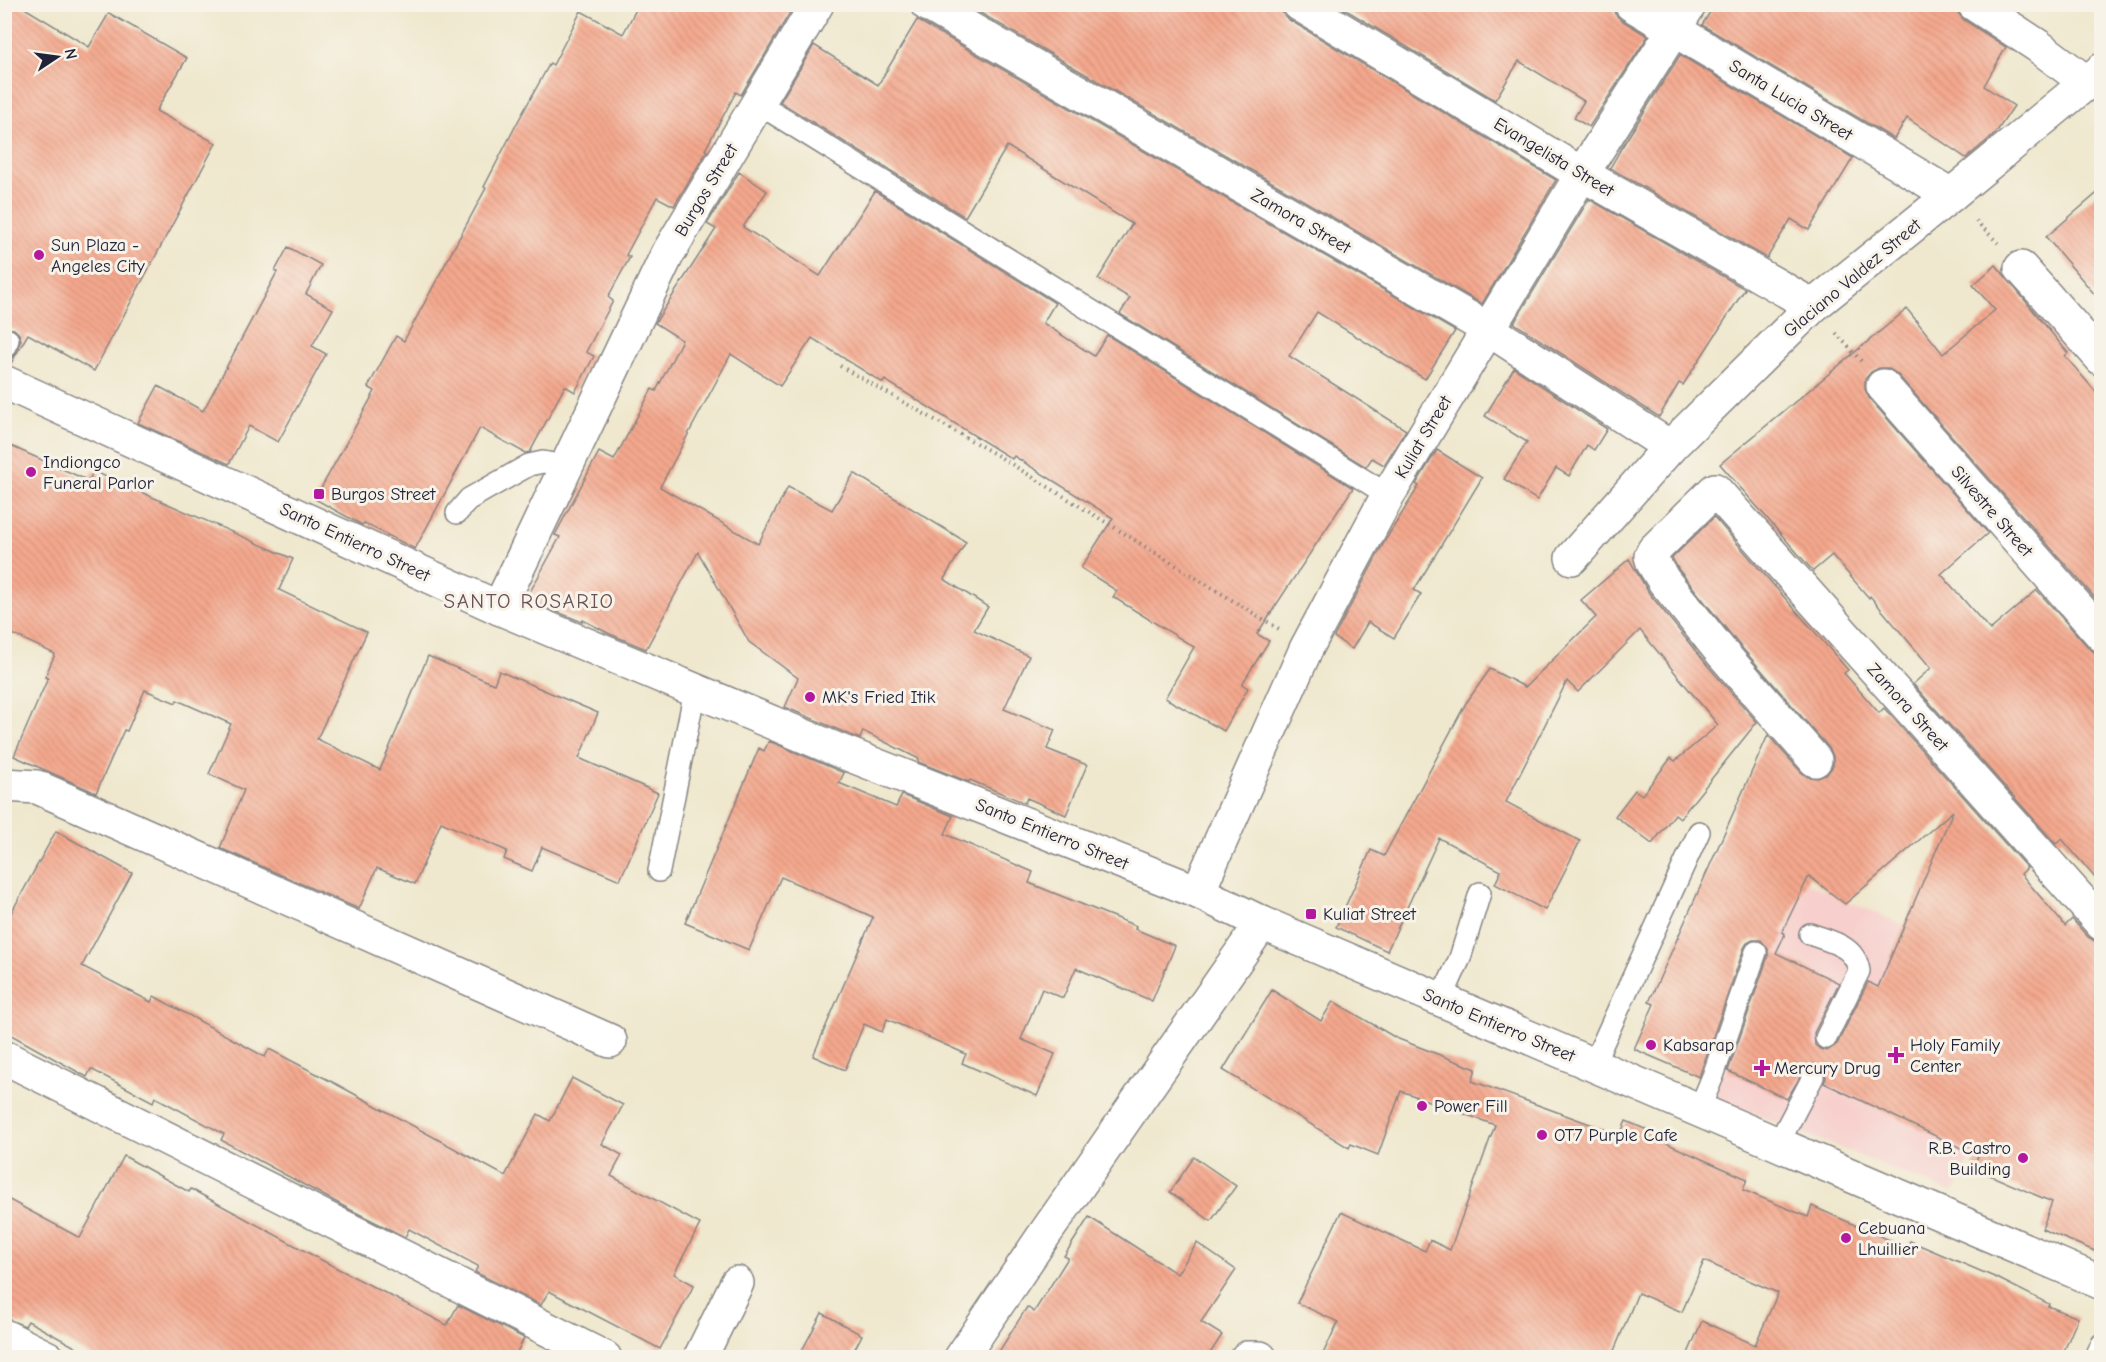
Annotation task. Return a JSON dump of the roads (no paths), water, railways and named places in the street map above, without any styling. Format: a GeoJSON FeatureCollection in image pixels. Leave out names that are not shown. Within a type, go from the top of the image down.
{"type":"FeatureCollection","features":[{"type":"Feature","properties":{"kind":"street","name":"Burgos Street"},"geometry":{"type":"LineString","coordinates":[[499,609],[667,255],[817,4]]}},
{"type":"Feature","properties":{"kind":"street","name":"Zamora Street"},"geometry":{"type":"LineString","coordinates":[[927,4],[1488,329],[1671,447]]}},
{"type":"Feature","properties":{"kind":"street","name":"Evangelista Street"},"geometry":{"type":"LineString","coordinates":[[1299,4],[1582,174],[1813,306]]}},
{"type":"Feature","properties":{"kind":"street","name":"Santa Lucia Street"},"geometry":{"type":"LineString","coordinates":[[1631,4],[1682,18],[1951,195]]}},
{"type":"Feature","properties":{"kind":"street"},"geometry":{"type":"LineString","coordinates":[[1974,4],[2038,46],[2094,77]]}},
{"type":"Feature","properties":{"kind":"street","name":"Kuliat Street"},"geometry":{"type":"LineString","coordinates":[[1198,892],[1306,649],[1388,495],[1582,174],[1682,18]]}},
{"type":"Feature","properties":{"kind":"street","name":"Glaciano Valdez Street"},"geometry":{"type":"LineString","coordinates":[[1572,558],[1671,447],[1813,306],[2094,77]]}},
{"type":"Feature","properties":{"kind":"street"},"geometry":{"type":"LineString","coordinates":[[2021,268],[2102,359]]}},
{"type":"Feature","properties":{"kind":"street","name":"Silvestre Street"},"geometry":{"type":"LineString","coordinates":[[1883,387],[2102,635]]}},
{"type":"Feature","properties":{"kind":"street","name":"Santo Entierro Street"},"geometry":{"type":"LineString","coordinates":[[7,390],[499,609],[840,751],[1198,892],[1262,923],[2102,1283]]}},
{"type":"Feature","properties":{"kind":"street","name":"Zamora Street"},"geometry":{"type":"LineString","coordinates":[[1815,760],[1722,653],[1664,581],[1653,563],[1651,556],[1654,550],[1715,490],[2102,924]]}},
{"type":"Feature","properties":{"kind":"street"},"geometry":{"type":"LineString","coordinates":[[4,784],[37,787],[609,1041]]}},
{"type":"Feature","properties":{"kind":"street"},"geometry":{"type":"LineString","coordinates":[[961,1358],[1262,923]]}},
{"type":"Feature","properties":{"kind":"street"},"geometry":{"type":"LineString","coordinates":[[4,1057],[605,1358]]}},
{"type":"Feature","properties":{"kind":"street"},"geometry":{"type":"LineString","coordinates":[[700,1358],[737,1283]]}},
{"type":"Feature","properties":{"kind":"street"},"geometry":{"type":"LineString","coordinates":[[4,1336],[48,1358]]}},
{"type":"Feature","properties":{"kind":"street"},"geometry":{"type":"LineString","coordinates":[[1247,1358],[1260,1358]]}},
{"type":"Feature","properties":{"kind":"lane"},"geometry":{"type":"LineString","coordinates":[[757,103],[1388,495]]}},
{"type":"Feature","properties":{"kind":"lane"},"geometry":{"type":"LineString","coordinates":[[457,513],[469,499],[529,465],[543,462],[566,466]]}},
{"type":"Feature","properties":{"kind":"lane"},"geometry":{"type":"LineString","coordinates":[[659,871],[695,690]]}},
{"type":"Feature","properties":{"kind":"lane"},"geometry":{"type":"LineString","coordinates":[[1593,1065],[1699,832]]}},
{"type":"Feature","properties":{"kind":"lane"},"geometry":{"type":"LineString","coordinates":[[1442,1000],[1460,958],[1480,893]]}},
{"type":"Feature","properties":{"kind":"lane"},"geometry":{"type":"LineString","coordinates":[[1810,934],[1848,949],[1857,960],[1858,971],[1826,1038]]}},
{"type":"Feature","properties":{"kind":"lane"},"geometry":{"type":"LineString","coordinates":[[1699,1110],[1756,952]]}},
{"type":"Feature","properties":{"kind":"lane"},"geometry":{"type":"LineString","coordinates":[[1778,1144],[1813,1077]]}},
{"type":"Feature","properties":{"kind":"lane"},"geometry":{"type":"LineString","coordinates":[[2096,1358],[2102,1344]]}},
{"type":"Feature","properties":{"kind":"place","name":"Sun Plaza - Angeles City"},"geometry":{"type":"Point","coordinates":[39,255]}},
{"type":"Feature","properties":{"kind":"place","name":"Indiongco Funeral Parlor"},"geometry":{"type":"Point","coordinates":[31,472]}},
{"type":"Feature","properties":{"kind":"place","name":"Burgos Street"},"geometry":{"type":"Point","coordinates":[319,494]}},
{"type":"Feature","properties":{"kind":"place","name":"MK's Fried Itik"},"geometry":{"type":"Point","coordinates":[810,697]}},
{"type":"Feature","properties":{"kind":"place","name":"Kuliat Street"},"geometry":{"type":"Point","coordinates":[1311,914]}},
{"type":"Feature","properties":{"kind":"place","name":"Kabsarap"},"geometry":{"type":"Point","coordinates":[1651,1045]}},
{"type":"Feature","properties":{"kind":"place","name":"Holy Family Center"},"geometry":{"type":"Point","coordinates":[1896,1055]}},
{"type":"Feature","properties":{"kind":"place","name":"Mercury Drug"},"geometry":{"type":"Point","coordinates":[1762,1068]}},
{"type":"Feature","properties":{"kind":"place","name":"Power Fill"},"geometry":{"type":"Point","coordinates":[1422,1106]}},
{"type":"Feature","properties":{"kind":"place","name":"OT7 Purple Cafe"},"geometry":{"type":"Point","coordinates":[1542,1135]}},
{"type":"Feature","properties":{"kind":"place","name":"R.B. Castro Building"},"geometry":{"type":"Point","coordinates":[2023,1158]}},
{"type":"Feature","properties":{"kind":"place","name":"Cebuana Lhuillier"},"geometry":{"type":"Point","coordinates":[1846,1238]}},
{"type":"Feature","properties":{"kind":"district","name":"SANTO ROSARIO"},"geometry":{"type":"Point","coordinates":[529,601]}}]}
